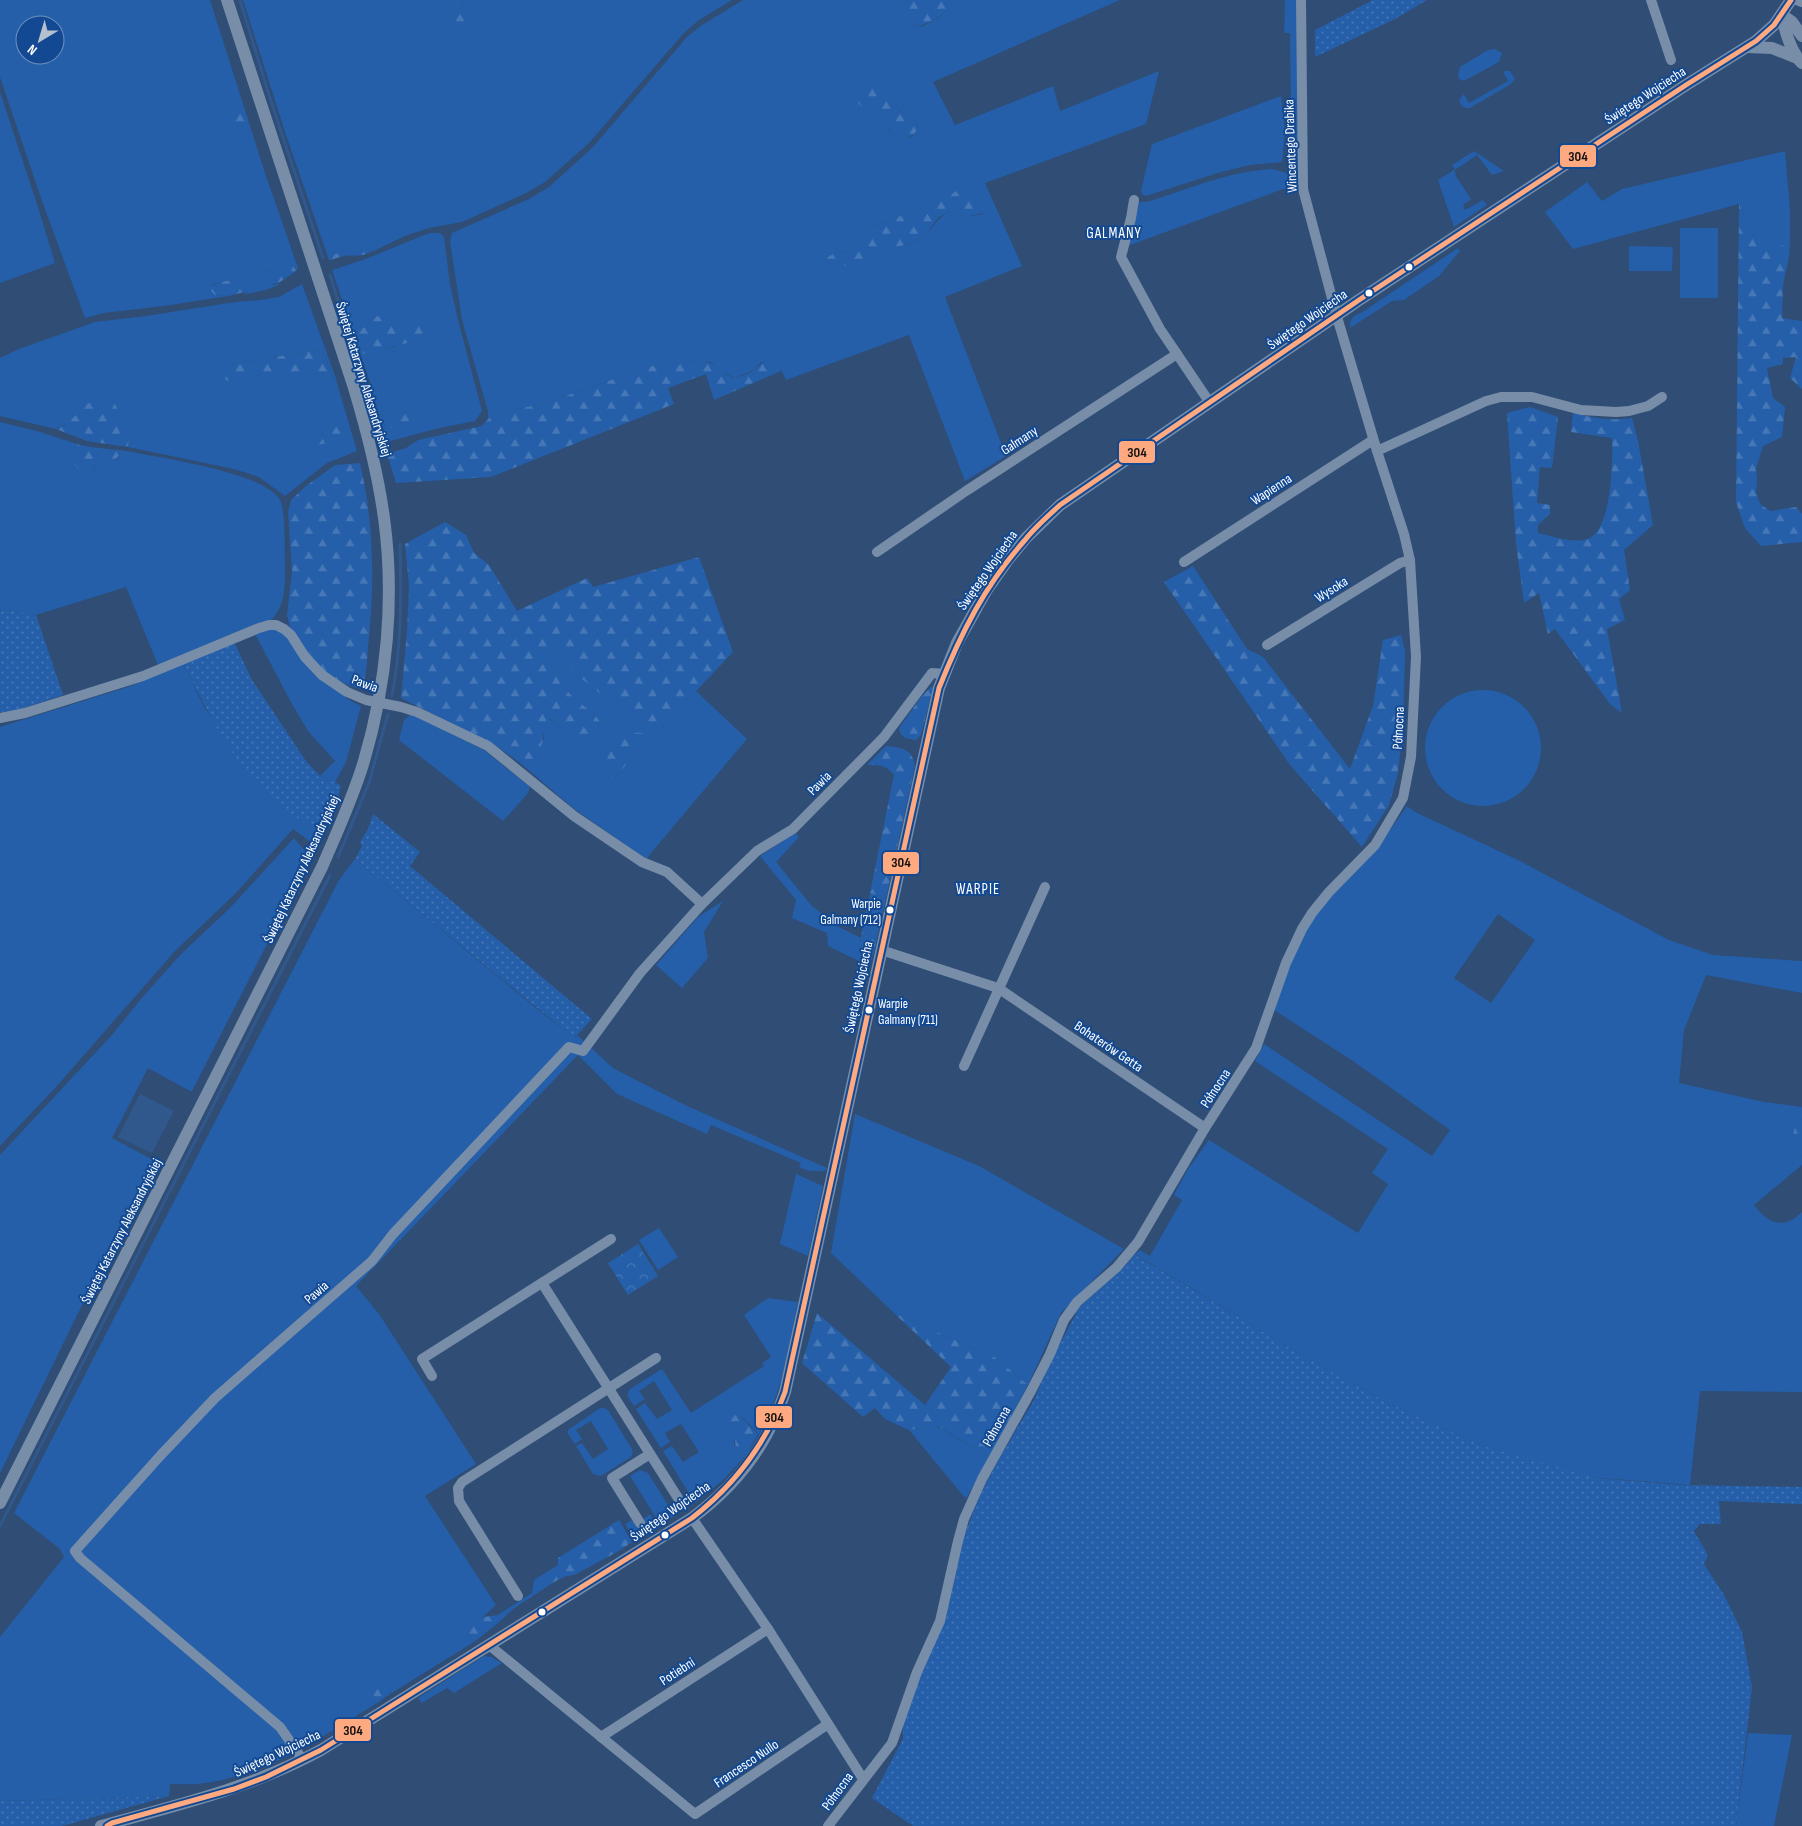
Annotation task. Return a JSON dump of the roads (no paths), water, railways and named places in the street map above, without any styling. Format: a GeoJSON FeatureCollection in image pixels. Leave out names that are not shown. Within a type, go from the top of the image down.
{"type":"FeatureCollection","features":[{"type":"Feature","properties":{"kind":"street","name":"Świętej Katarzyny Aleksandryjskiej"},"geometry":{"type":"LineString","coordinates":[[0,1503],[322,867],[352,797],[364,761],[378,702],[386,643],[389,579],[384,519],[372,453],[354,388],[227,0]]}},
{"type":"Feature","properties":{"kind":"street","name":"Wincentego Drabika"},"geometry":{"type":"LineString","coordinates":[[1301,0],[1303,189],[1337,317]]}},
{"type":"Feature","properties":{"kind":"street"},"geometry":{"type":"LineString","coordinates":[[1651,0],[1671,60]]}},
{"type":"Feature","properties":{"kind":"street","name":"Świętego Wojciecha"},"geometry":{"type":"LineString","coordinates":[[107,1825],[226,1792],[303,1760],[345,1736],[692,1518],[721,1494],[751,1460],[766,1438],[778,1414],[784,1396],[931,720],[944,674],[957,643],[986,591],[1007,561],[1044,520],[1082,488],[1623,127],[1748,47],[1763,36],[1782,15],[1791,0]]}},
{"type":"Feature","properties":{"kind":"street"},"geometry":{"type":"LineString","coordinates":[[1797,0],[1802,2]]}},
{"type":"Feature","properties":{"kind":"street"},"geometry":{"type":"LineString","coordinates":[[1782,15],[1792,22],[1802,36]]}},
{"type":"Feature","properties":{"kind":"street"},"geometry":{"type":"LineString","coordinates":[[1782,15],[1785,31],[1799,61]]}},
{"type":"Feature","properties":{"kind":"street"},"geometry":{"type":"LineString","coordinates":[[1748,47],[1772,48],[1799,61]]}},
{"type":"Feature","properties":{"kind":"street"},"geometry":{"type":"LineString","coordinates":[[1134,200],[1121,257],[1160,329],[1210,403]]}},
{"type":"Feature","properties":{"kind":"street","name":"Północna"},"geometry":{"type":"LineString","coordinates":[[828,1826],[863,1779],[884,1755],[897,1732],[917,1672],[940,1621],[964,1519],[982,1479],[1050,1354],[1064,1320],[1077,1302],[1117,1267],[1138,1242],[1205,1128],[1256,1048],[1286,963],[1302,929],[1329,892],[1375,845],[1403,798],[1411,757],[1416,657],[1410,560],[1404,534],[1373,440],[1337,317]]}},
{"type":"Feature","properties":{"kind":"street","name":"Galmany"},"geometry":{"type":"LineString","coordinates":[[878,552],[966,491],[1177,354]]}},
{"type":"Feature","properties":{"kind":"street"},"geometry":{"type":"LineString","coordinates":[[1377,451],[1486,401],[1502,397],[1532,397],[1581,410],[1616,412],[1629,412],[1648,406],[1662,397]]}},
{"type":"Feature","properties":{"kind":"street","name":"Wapienna"},"geometry":{"type":"LineString","coordinates":[[1184,562],[1373,440]]}},
{"type":"Feature","properties":{"kind":"street","name":"Wysoka"},"geometry":{"type":"LineString","coordinates":[[1268,645],[1400,563],[1410,560]]}},
{"type":"Feature","properties":{"kind":"street","name":"Pawia"},"geometry":{"type":"LineString","coordinates":[[0,718],[25,713],[143,676],[180,659],[269,625],[276,625],[291,635],[305,657],[322,676],[357,697],[417,712],[488,746],[574,816],[642,862],[667,872],[702,904]]}},
{"type":"Feature","properties":{"kind":"street","name":"Pawia"},"geometry":{"type":"LineString","coordinates":[[303,1760],[280,1727],[80,1558],[75,1551],[215,1398],[372,1261],[393,1234],[569,1047],[583,1051],[640,973],[702,904],[757,851],[793,829],[884,737],[932,673],[944,674]]}},
{"type":"Feature","properties":{"kind":"street"},"geometry":{"type":"LineString","coordinates":[[964,1066],[1045,887]]}},
{"type":"Feature","properties":{"kind":"street","name":"Bohaterów Getta"},"geometry":{"type":"LineString","coordinates":[[881,950],[998,988],[1205,1128]]}},
{"type":"Feature","properties":{"kind":"street"},"geometry":{"type":"LineString","coordinates":[[432,1376],[422,1359],[611,1239]]}},
{"type":"Feature","properties":{"kind":"street"},"geometry":{"type":"LineString","coordinates":[[542,1283],[678,1498]]}},
{"type":"Feature","properties":{"kind":"street"},"geometry":{"type":"LineString","coordinates":[[518,1596],[459,1501],[458,1488],[462,1482],[656,1358]]}},
{"type":"Feature","properties":{"kind":"street"},"geometry":{"type":"LineString","coordinates":[[640,1523],[612,1478],[650,1454]]}},
{"type":"Feature","properties":{"kind":"street"},"geometry":{"type":"LineString","coordinates":[[692,1518],[768,1629],[863,1779]]}},
{"type":"Feature","properties":{"kind":"street","name":"Potiebni"},"geometry":{"type":"LineString","coordinates":[[601,1737],[768,1629]]}},
{"type":"Feature","properties":{"kind":"street","name":"Francesco Nullo"},"geometry":{"type":"LineString","coordinates":[[490,1645],[695,1814],[828,1724]]}},
{"type":"Feature","properties":{"kind":"waterway"},"geometry":{"type":"LineString","coordinates":[[240,0],[323,258]]}},
{"type":"Feature","properties":{"kind":"waterway"},"geometry":{"type":"LineString","coordinates":[[330,275],[382,441]]}},
{"type":"Feature","properties":{"kind":"waterway"},"geometry":{"type":"LineString","coordinates":[[392,696],[398,658],[401,601],[400,544]]}},
{"type":"Feature","properties":{"kind":"waterway"},"geometry":{"type":"LineString","coordinates":[[338,857],[369,783],[388,714]]}},
{"type":"Feature","properties":{"kind":"waterway"},"geometry":{"type":"LineString","coordinates":[[0,1526],[330,875]]}},
{"type":"Feature","properties":{"kind":"place","name":"Warpie Galmany (712)"},"geometry":{"type":"Point","coordinates":[890,910]}},
{"type":"Feature","properties":{"kind":"place","name":"Warpie Galmany (711)"},"geometry":{"type":"Point","coordinates":[869,1010]}},
{"type":"Feature","properties":{"kind":"district","name":"GALMANY"},"geometry":{"type":"Point","coordinates":[1114,233]}},
{"type":"Feature","properties":{"kind":"district","name":"WARPIE"},"geometry":{"type":"Point","coordinates":[978,889]}}]}
